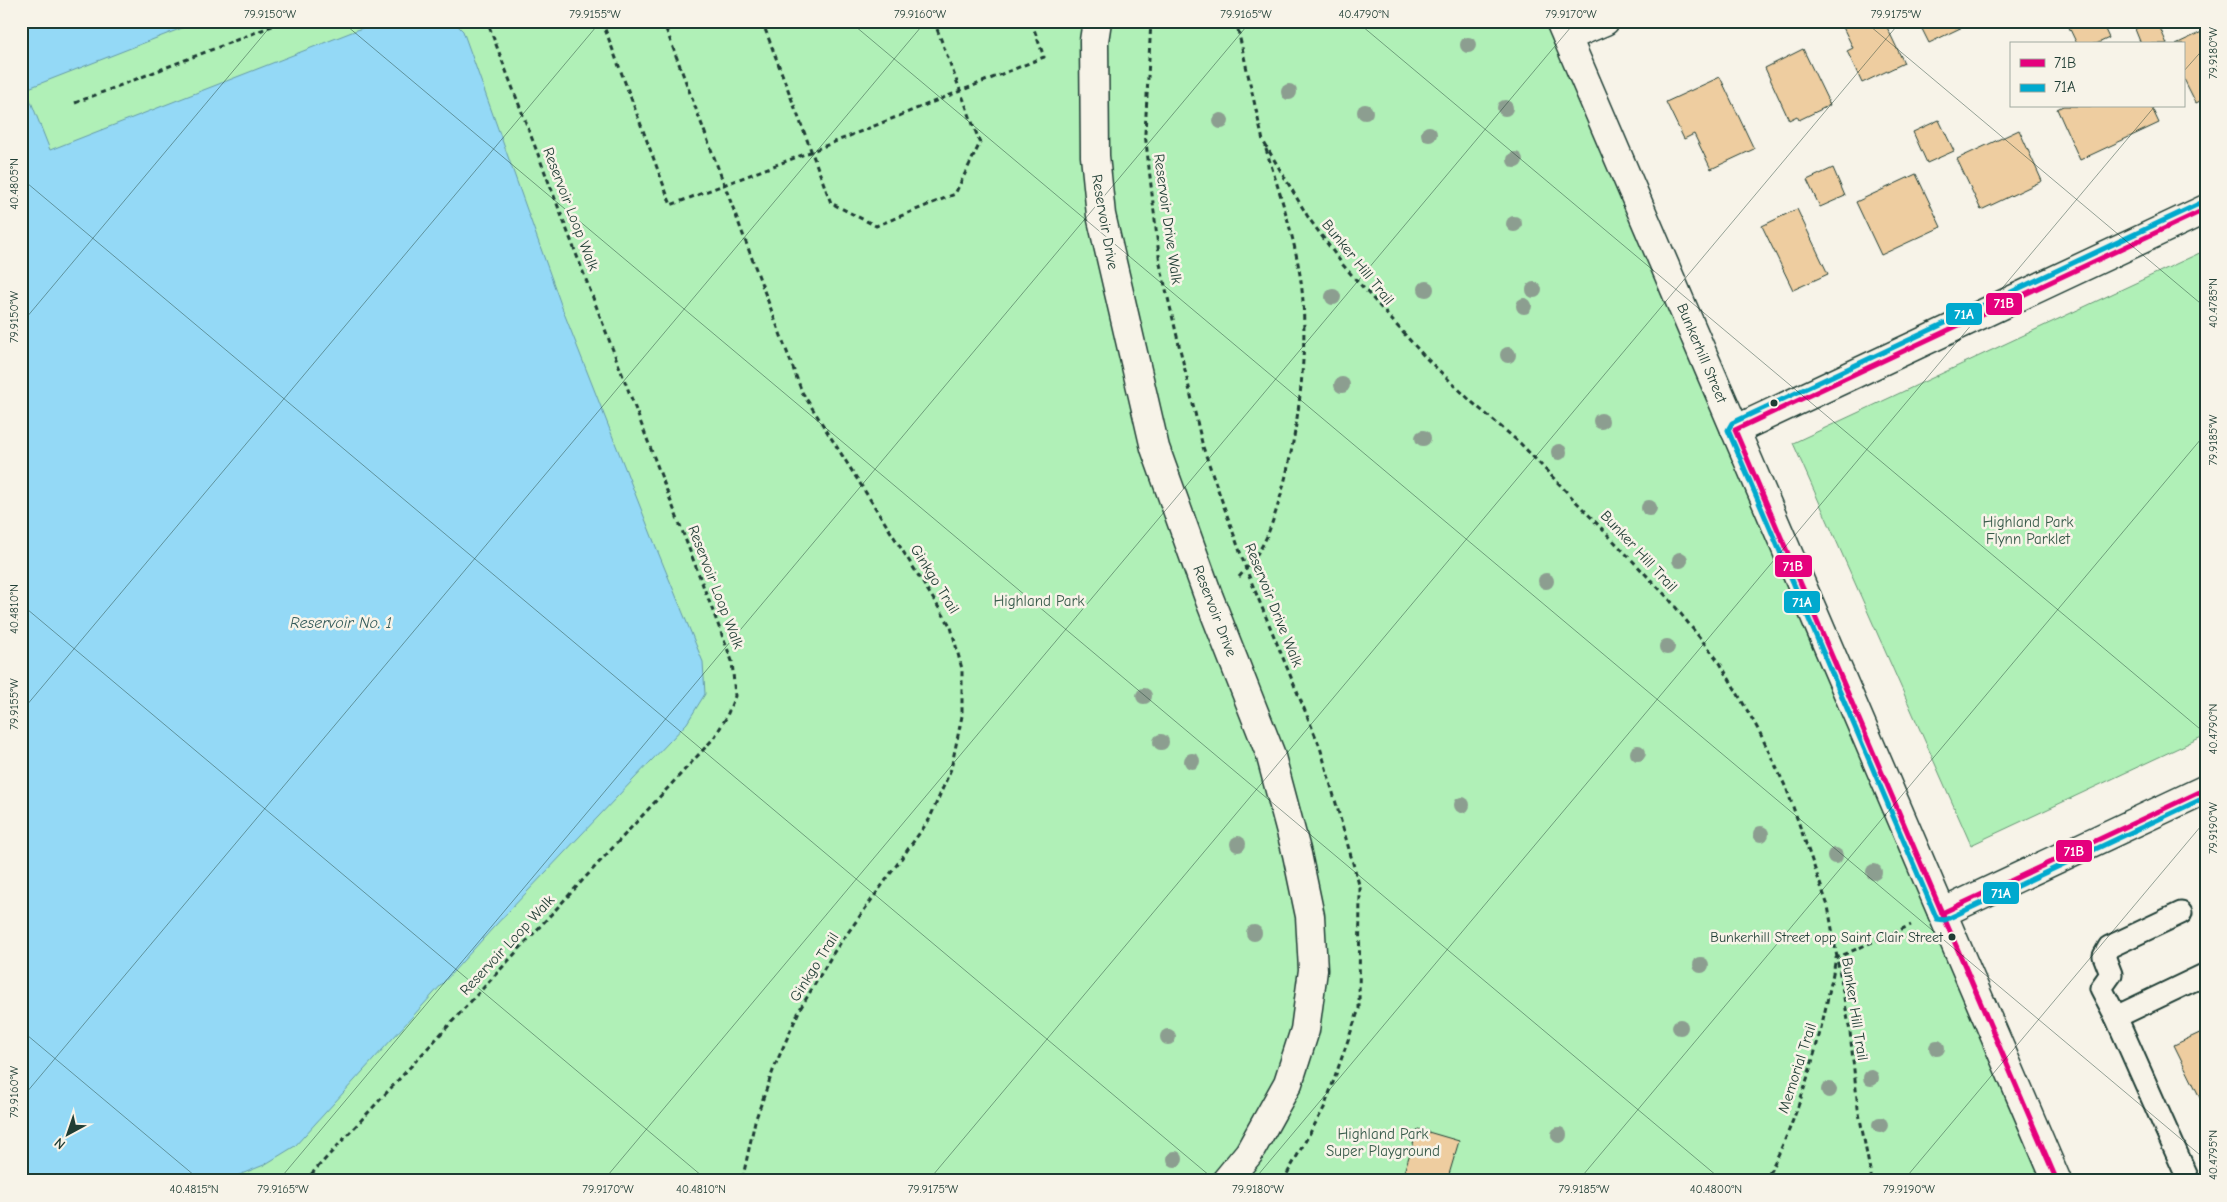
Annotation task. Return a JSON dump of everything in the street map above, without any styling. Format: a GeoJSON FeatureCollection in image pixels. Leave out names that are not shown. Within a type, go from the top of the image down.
{"type":"FeatureCollection","features":[{"type":"Feature","properties":{"kind":"street","name":"Reservoir Drive"},"geometry":{"type":"LineString","coordinates":[[1097,21],[1094,41],[1095,156],[1101,215],[1155,448],[1209,598],[1270,753],[1297,854],[1310,916],[1313,970],[1305,1030],[1288,1083],[1249,1153],[1226,1181]]}},
{"type":"Feature","properties":{"kind":"street"},"geometry":{"type":"LineString","coordinates":[[1564,29],[1605,21]]}},
{"type":"Feature","properties":{"kind":"street","name":"Bunkerhill Street"},"geometry":{"type":"LineString","coordinates":[[1564,29],[2057,1181]]}},
{"type":"Feature","properties":{"kind":"street"},"geometry":{"type":"LineString","coordinates":[[1735,430],[2206,209]]}},
{"type":"Feature","properties":{"kind":"street"},"geometry":{"type":"LineString","coordinates":[[1942,913],[2206,790]]}},
{"type":"Feature","properties":{"kind":"lane"},"geometry":{"type":"LineString","coordinates":[[2182,913],[2105,951],[2104,956],[2111,974],[2101,988],[2116,1017],[2189,1181]]}},
{"type":"Feature","properties":{"kind":"lane"},"geometry":{"type":"LineString","coordinates":[[2116,1017],[2206,974]]}},
{"type":"Feature","properties":{"kind":"path"},"geometry":{"type":"LineString","coordinates":[[75,103],[285,21]]}},
{"type":"Feature","properties":{"kind":"path","name":"Reservoir Loop Walk"},"geometry":{"type":"LineString","coordinates":[[305,1181],[714,738],[726,718],[735,696],[732,661],[487,21]]}},
{"type":"Feature","properties":{"kind":"path"},"geometry":{"type":"LineString","coordinates":[[602,21],[671,205],[810,152],[1044,57],[1031,21]]}},
{"type":"Feature","properties":{"kind":"path","name":"Ginkgo Trail"},"geometry":{"type":"LineString","coordinates":[[662,21],[802,392],[951,627],[962,669],[962,716],[951,769],[930,820],[834,952],[800,1009],[774,1068],[755,1121],[742,1181]]}},
{"type":"Feature","properties":{"kind":"path"},"geometry":{"type":"LineString","coordinates":[[762,21],[831,204],[876,226],[956,194],[980,143],[962,91],[934,21]]}},
{"type":"Feature","properties":{"kind":"path","name":"Reservoir Drive Walk"},"geometry":{"type":"LineString","coordinates":[[1151,21],[1144,133],[1160,264],[1203,447],[1246,569],[1320,747],[1360,888],[1359,1009],[1324,1108],[1283,1181]]}},
{"type":"Feature","properties":{"kind":"path","name":"Bunker Hill Trail"},"geometry":{"type":"LineString","coordinates":[[1236,21],[1264,141],[1308,217],[1342,265],[1424,356],[1472,403],[1520,443],[1669,599],[1720,663],[1760,731],[1787,790],[1828,906],[1850,1032],[1858,1108],[1872,1181]]}},
{"type":"Feature","properties":{"kind":"path"},"geometry":{"type":"LineString","coordinates":[[1209,598],[1233,583],[1252,562],[1266,538],[1289,457],[1299,398],[1304,338],[1300,276],[1286,212],[1264,141]]}},
{"type":"Feature","properties":{"kind":"path"},"geometry":{"type":"LineString","coordinates":[[1836,958],[1914,924]]}},
{"type":"Feature","properties":{"kind":"path","name":"Memorial Trail"},"geometry":{"type":"LineString","coordinates":[[1765,1181],[1779,1155],[1808,1077],[1824,1017],[1836,958]]}},
{"type":"Feature","properties":{"kind":"green space","name":"Highland Park"},"geometry":{"type":"Polygon","coordinates":[[[21,21],[1560,21],[2057,1181],[21,1181],[21,21]]]}},
{"type":"Feature","properties":{"kind":"green space","name":"Highland Park Flynn Parklet"},"geometry":{"type":"Polygon","coordinates":[[[2206,250],[2206,735],[1971,845],[1793,443],[2206,250]]]}},
{"type":"Feature","properties":{"kind":"water","name":"Reservoir No. 1"},"geometry":{"type":"Polygon","coordinates":[[[21,21],[200,21],[26,89],[50,150],[380,21],[453,21],[463,31],[564,313],[703,662],[705,694],[687,723],[492,929],[295,1146],[264,1165],[224,1181],[21,1181],[21,21]]]}},
{"type":"Feature","properties":{"kind":"building"},"geometry":{"type":"Polygon","coordinates":[[[1844,21],[1884,21],[1904,63],[1862,83],[1847,51],[1853,48],[1841,23],[1844,21]]]}},
{"type":"Feature","properties":{"kind":"building"},"geometry":{"type":"Polygon","coordinates":[[[1918,21],[1975,21],[1929,43],[1918,21]]]}},
{"type":"Feature","properties":{"kind":"building"},"geometry":{"type":"Polygon","coordinates":[[[2066,21],[2101,21],[2109,38],[2100,42],[2076,42],[2066,21]]]}},
{"type":"Feature","properties":{"kind":"building"},"geometry":{"type":"Polygon","coordinates":[[[2157,21],[2166,42],[2140,42],[2135,29],[2157,21]]]}},
{"type":"Feature","properties":{"kind":"building"},"geometry":{"type":"Polygon","coordinates":[[[2206,30],[2206,98],[2196,103],[2184,79],[2184,42],[2180,42],[2206,30]]]}},
{"type":"Feature","properties":{"kind":"building"},"geometry":{"type":"Polygon","coordinates":[[[1803,49],[1830,105],[1799,120],[1797,116],[1789,120],[1765,68],[1803,49]]]}},
{"type":"Feature","properties":{"kind":"building"},"geometry":{"type":"Polygon","coordinates":[[[1720,77],[1754,149],[1711,169],[1694,134],[1684,139],[1666,102],[1720,77]]]}},
{"type":"Feature","properties":{"kind":"building"},"geometry":{"type":"Polygon","coordinates":[[[2152,108],[2159,123],[2080,160],[2057,109],[2152,108]]]}},
{"type":"Feature","properties":{"kind":"building"},"geometry":{"type":"Polygon","coordinates":[[[1939,120],[1954,151],[1927,163],[1913,132],[1939,120]]]}},
{"type":"Feature","properties":{"kind":"building"},"geometry":{"type":"Polygon","coordinates":[[[2019,130],[2042,181],[1981,210],[1957,159],[2019,130]]]}},
{"type":"Feature","properties":{"kind":"building"},"geometry":{"type":"Polygon","coordinates":[[[1833,168],[1845,196],[1820,207],[1807,180],[1833,168]]]}},
{"type":"Feature","properties":{"kind":"building"},"geometry":{"type":"Polygon","coordinates":[[[1916,174],[1941,227],[1881,255],[1856,202],[1916,174]]]}},
{"type":"Feature","properties":{"kind":"building"},"geometry":{"type":"Polygon","coordinates":[[[1797,209],[1828,274],[1793,290],[1762,226],[1797,209]]]}},
{"type":"Feature","properties":{"kind":"building"},"geometry":{"type":"Polygon","coordinates":[[[2206,1030],[2206,1110],[2174,1045],[2206,1030]]]}},
{"type":"Feature","properties":{"kind":"building"},"geometry":{"type":"Polygon","coordinates":[[[1418,1129],[1459,1141],[1447,1181],[1401,1181],[1418,1129]]]}},
{"type":"Feature","properties":{"kind":"transit line","name":"71A"},"geometry":{"type":"LineString","coordinates":[[2203,202],[1732,423],[1728,430],[1937,919],[1945,920],[2206,797]]}},
{"type":"Feature","properties":{"kind":"transit line","name":"71B"},"geometry":{"type":"LineString","coordinates":[[2057,1181],[1735,430],[2206,209]]}},
{"type":"Feature","properties":{"kind":"transit line","name":"71B"},"geometry":{"type":"LineString","coordinates":[[1942,913],[2206,789]]}},
{"type":"Feature","properties":{"kind":"place","name":"Bunkerhill Street opp Saint Clair Street"},"geometry":{"type":"Point","coordinates":[1952,937]}},
{"type":"Feature","properties":{"kind":"park label","name":"Highland Park Super Playground"},"geometry":{"type":"Point","coordinates":[1383,1142]}}]}
